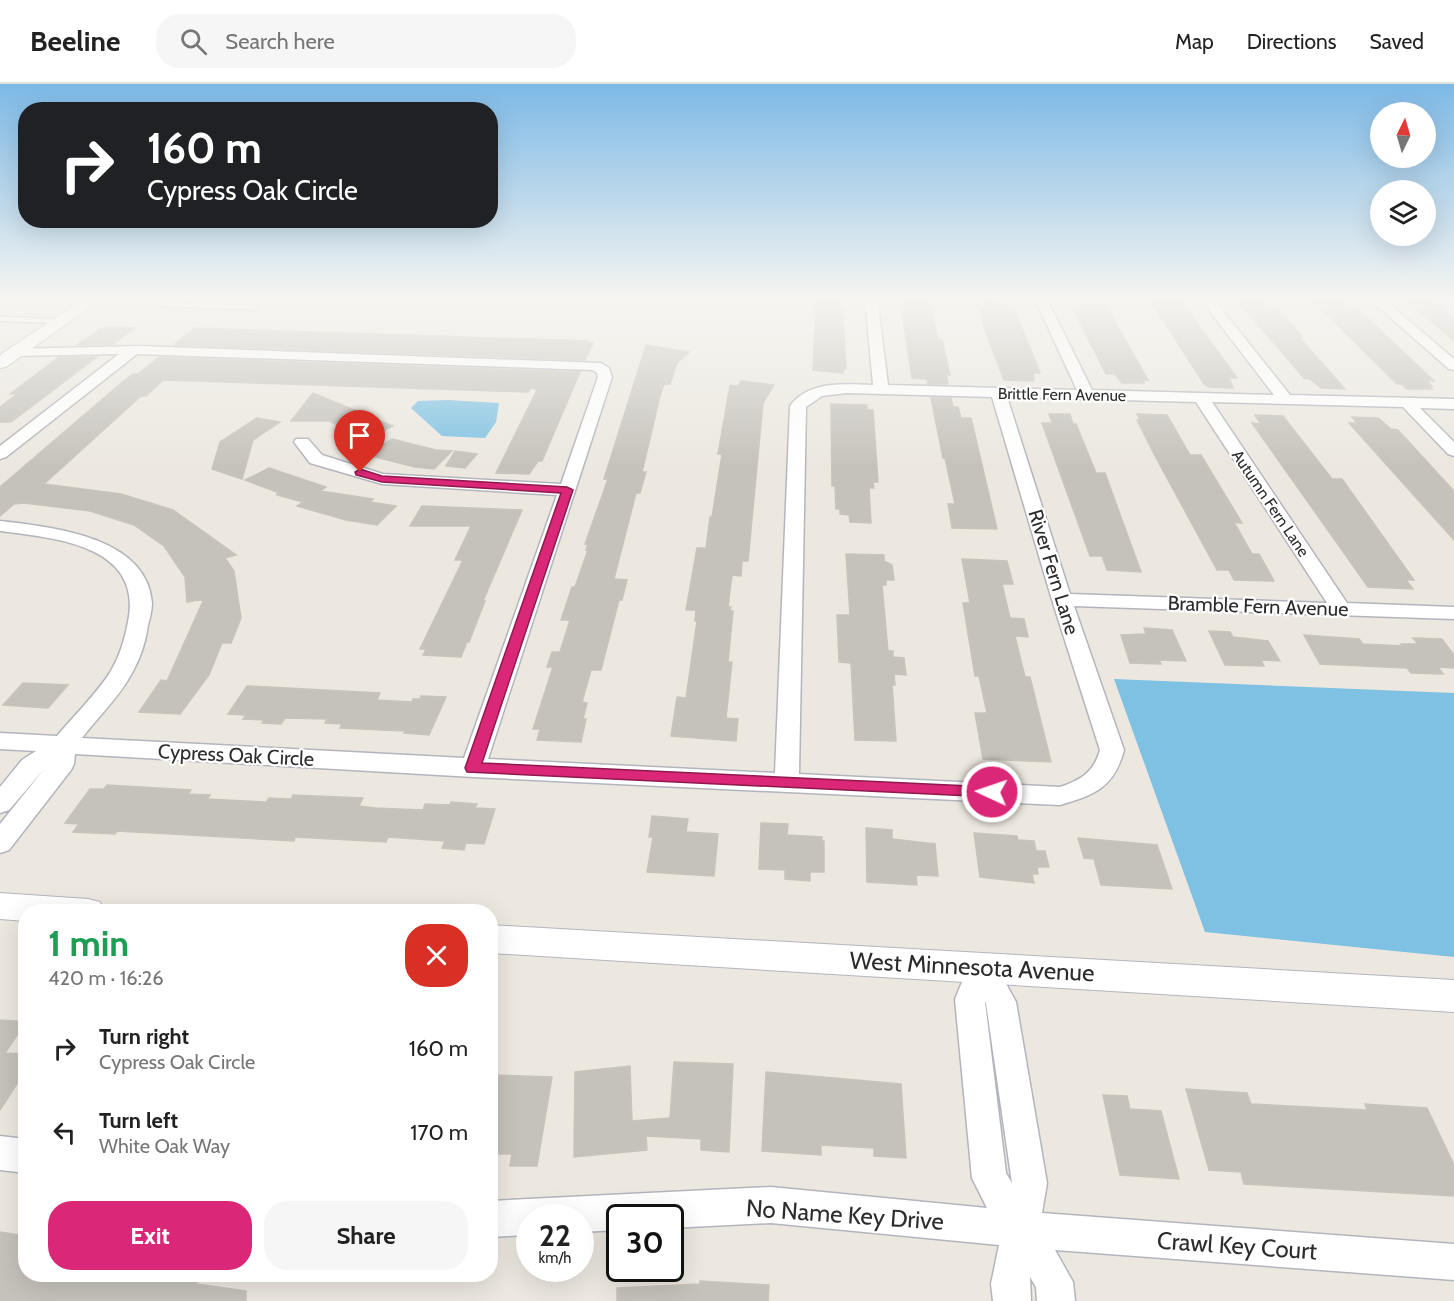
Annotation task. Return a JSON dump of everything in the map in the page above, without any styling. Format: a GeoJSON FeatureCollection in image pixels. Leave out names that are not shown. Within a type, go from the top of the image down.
{"type":"FeatureCollection","features":[{"type":"Feature","properties":{"kind":"street"},"geometry":{"type":"LineString","coordinates":[[0,363],[13,354]]}},
{"type":"Feature","properties":{"kind":"street"},"geometry":{"type":"LineString","coordinates":[[0,454],[128,354]]}},
{"type":"Feature","properties":{"kind":"street"},"geometry":{"type":"LineString","coordinates":[[218,354],[596,366],[604,371],[605,377],[473,768]]}},
{"type":"Feature","properties":{"kind":"street"},"geometry":{"type":"LineString","coordinates":[[877,354],[881,390]]}},
{"type":"Feature","properties":{"kind":"street"},"geometry":{"type":"LineString","coordinates":[[1067,354],[1087,395]]}},
{"type":"Feature","properties":{"kind":"street"},"geometry":{"type":"LineString","coordinates":[[1250,354],[1286,400]]}},
{"type":"Feature","properties":{"kind":"street"},"geometry":{"type":"LineString","coordinates":[[1440,354],[1454,366]]}},
{"type":"Feature","properties":{"kind":"street","name":"Brittle Fern Avenue"},"geometry":{"type":"LineString","coordinates":[[787,781],[798,406],[804,398],[833,389],[1454,404]]}},
{"type":"Feature","properties":{"kind":"street","name":"River Fern Lane"},"geometry":{"type":"LineString","coordinates":[[998,393],[1062,600],[1112,750]]}},
{"type":"Feature","properties":{"kind":"street","name":"Autumn Fern Lane"},"geometry":{"type":"LineString","coordinates":[[1201,398],[1341,609]]}},
{"type":"Feature","properties":{"kind":"street"},"geometry":{"type":"LineString","coordinates":[[1407,403],[1454,451]]}},
{"type":"Feature","properties":{"kind":"street"},"geometry":{"type":"LineString","coordinates":[[302,442],[316,459],[382,479],[567,490]]}},
{"type":"Feature","properties":{"kind":"street"},"geometry":{"type":"LineString","coordinates":[[0,526],[74,538],[101,549],[123,562],[138,583],[142,604],[136,636],[122,672],[63,745],[31,766],[0,804]]}},
{"type":"Feature","properties":{"kind":"street","name":"Bramble Fern Avenue"},"geometry":{"type":"LineString","coordinates":[[1062,600],[1454,613]]}},
{"type":"Feature","properties":{"kind":"street","name":"Cypress Oak Circle"},"geometry":{"type":"LineString","coordinates":[[0,741],[473,768],[787,781],[1060,796],[1096,781],[1109,766],[1112,750]]}},
{"type":"Feature","properties":{"kind":"street"},"geometry":{"type":"LineString","coordinates":[[0,843],[62,764],[63,745]]}},
{"type":"Feature","properties":{"kind":"street"},"geometry":{"type":"LineString","coordinates":[[0,906],[18,907]]}},
{"type":"Feature","properties":{"kind":"street","name":"West Minnesota Avenue"},"geometry":{"type":"LineString","coordinates":[[498,939],[1454,996]]}},
{"type":"Feature","properties":{"kind":"street"},"geometry":{"type":"LineString","coordinates":[[982,967],[970,999],[989,1178],[1054,1282],[1056,1301]]}},
{"type":"Feature","properties":{"kind":"street"},"geometry":{"type":"LineString","coordinates":[[0,1153],[18,1155]]}},
{"type":"Feature","properties":{"kind":"street","name":"No Name Key Drive"},"geometry":{"type":"LineString","coordinates":[[498,1219],[771,1205],[1020,1229]]}},
{"type":"Feature","properties":{"kind":"street"},"geometry":{"type":"LineString","coordinates":[[1012,1301],[1010,1284],[1020,1229]]}},
{"type":"Feature","properties":{"kind":"street","name":"Crawl Key Court"},"geometry":{"type":"LineString","coordinates":[[1020,1229],[1454,1263]]}},
{"type":"Feature","properties":{"kind":"water"},"geometry":{"type":"Polygon","coordinates":[[[418,401],[499,403],[496,422],[485,438],[442,436],[411,408],[418,401]]]}},
{"type":"Feature","properties":{"kind":"water"},"geometry":{"type":"Polygon","coordinates":[[[1114,679],[1454,693],[1454,957],[1205,932],[1114,679]]]}},
{"type":"Feature","properties":{"kind":"building"},"geometry":{"type":"Polygon","coordinates":[[[415,354],[588,354],[585,360],[415,354]]]}},
{"type":"Feature","properties":{"kind":"building"},"geometry":{"type":"Polygon","coordinates":[[[643,354],[687,354],[677,363],[670,384],[664,384],[660,396],[642,472],[646,472],[640,493],[636,493],[614,579],[627,580],[622,600],[619,600],[601,670],[591,670],[582,702],[587,703],[581,742],[537,740],[540,729],[533,729],[553,667],[547,667],[552,652],[560,652],[570,620],[561,620],[588,550],[586,550],[588,544],[585,544],[608,479],[604,479],[643,354]]]}},
{"type":"Feature","properties":{"kind":"building"},"geometry":{"type":"Polygon","coordinates":[[[814,354],[845,354],[846,369],[843,369],[843,373],[813,370],[814,354]]]}},
{"type":"Feature","properties":{"kind":"building"},"geometry":{"type":"Polygon","coordinates":[[[908,354],[945,354],[950,375],[946,374],[948,384],[928,384],[927,379],[912,378],[908,354]]]}},
{"type":"Feature","properties":{"kind":"building"},"geometry":{"type":"Polygon","coordinates":[[[994,354],[1032,354],[1040,373],[1033,373],[1034,381],[1004,380],[994,354]]]}},
{"type":"Feature","properties":{"kind":"building"},"geometry":{"type":"Polygon","coordinates":[[[1096,354],[1133,354],[1148,380],[1142,380],[1144,383],[1122,383],[1115,374],[1106,374],[1096,354]]]}},
{"type":"Feature","properties":{"kind":"building"},"geometry":{"type":"Polygon","coordinates":[[[1185,354],[1219,354],[1237,378],[1229,378],[1233,388],[1209,387],[1204,384],[1185,354]]]}},
{"type":"Feature","properties":{"kind":"building"},"geometry":{"type":"Polygon","coordinates":[[[1283,354],[1314,354],[1345,389],[1321,388],[1310,379],[1304,378],[1283,354]]]}},
{"type":"Feature","properties":{"kind":"building"},"geometry":{"type":"Polygon","coordinates":[[[1366,354],[1405,354],[1434,381],[1426,380],[1432,389],[1407,389],[1402,384],[1397,384],[1366,354]]]}},
{"type":"Feature","properties":{"kind":"building"},"geometry":{"type":"Polygon","coordinates":[[[59,357],[97,357],[11,422],[0,422],[0,407],[17,394],[10,394],[59,357]]]}},
{"type":"Feature","properties":{"kind":"building"},"geometry":{"type":"Polygon","coordinates":[[[159,357],[580,372],[542,461],[538,461],[529,474],[496,473],[537,390],[532,387],[528,392],[163,380],[146,396],[141,396],[44,484],[121,494],[173,510],[236,555],[225,558],[234,571],[241,618],[231,643],[222,643],[209,675],[180,714],[139,712],[161,680],[167,681],[204,599],[187,602],[185,577],[164,546],[134,525],[90,511],[24,503],[14,504],[0,516],[0,487],[120,384],[133,374],[138,374],[159,357]]]}},
{"type":"Feature","properties":{"kind":"building"},"geometry":{"type":"Polygon","coordinates":[[[741,381],[774,385],[763,403],[748,561],[742,561],[741,576],[732,575],[728,607],[731,607],[730,611],[733,611],[728,662],[732,662],[726,718],[738,719],[736,741],[671,736],[677,697],[686,698],[697,621],[695,621],[696,610],[686,610],[697,548],[706,548],[722,454],[718,454],[730,385],[738,386],[741,381]]]}},
{"type":"Feature","properties":{"kind":"building"},"geometry":{"type":"Polygon","coordinates":[[[313,393],[393,426],[368,438],[329,421],[291,421],[313,393]]]}},
{"type":"Feature","properties":{"kind":"building"},"geometry":{"type":"Polygon","coordinates":[[[931,398],[951,398],[953,407],[958,407],[961,418],[971,418],[997,529],[952,528],[948,504],[955,504],[931,398]]]}},
{"type":"Feature","properties":{"kind":"building"},"geometry":{"type":"Polygon","coordinates":[[[831,404],[867,405],[867,410],[873,410],[878,482],[873,482],[874,488],[869,488],[871,523],[850,522],[849,515],[840,514],[840,509],[836,509],[835,486],[832,486],[831,404]]]}},
{"type":"Feature","properties":{"kind":"building"},"geometry":{"type":"Polygon","coordinates":[[[1049,414],[1070,414],[1096,473],[1105,473],[1141,572],[1107,570],[1102,556],[1090,556],[1042,423],[1052,423],[1049,414]]]}},
{"type":"Feature","properties":{"kind":"building"},"geometry":{"type":"Polygon","coordinates":[[[1137,414],[1167,415],[1190,455],[1201,455],[1242,523],[1234,522],[1252,554],[1259,554],[1274,581],[1234,580],[1229,570],[1217,570],[1154,454],[1137,420],[1140,420],[1137,414]]]}},
{"type":"Feature","properties":{"kind":"building"},"geometry":{"type":"Polygon","coordinates":[[[1255,415],[1283,416],[1332,479],[1342,479],[1414,580],[1406,580],[1413,589],[1368,587],[1252,423],[1261,424],[1255,415]]]}},
{"type":"Feature","properties":{"kind":"building"},"geometry":{"type":"Polygon","coordinates":[[[1352,417],[1378,418],[1391,429],[1398,430],[1454,491],[1454,540],[1349,423],[1357,423],[1352,417]]]}},
{"type":"Feature","properties":{"kind":"building"},"geometry":{"type":"Polygon","coordinates":[[[257,418],[280,422],[253,440],[242,479],[212,469],[220,442],[257,418]]]}},
{"type":"Feature","properties":{"kind":"building"},"geometry":{"type":"Polygon","coordinates":[[[392,439],[436,450],[452,451],[434,469],[415,467],[367,455],[392,439]]]}},
{"type":"Feature","properties":{"kind":"building"},"geometry":{"type":"Polygon","coordinates":[[[455,451],[477,454],[465,468],[446,466],[455,451]]]}},
{"type":"Feature","properties":{"kind":"building"},"geometry":{"type":"Polygon","coordinates":[[[269,468],[326,487],[321,491],[373,499],[370,502],[396,506],[377,525],[346,520],[297,506],[303,502],[277,495],[277,492],[245,480],[269,468]]]}},
{"type":"Feature","properties":{"kind":"building"},"geometry":{"type":"Polygon","coordinates":[[[422,506],[522,510],[461,657],[423,655],[426,649],[420,649],[463,560],[455,560],[471,526],[410,526],[422,506]]]}},
{"type":"Feature","properties":{"kind":"building"},"geometry":{"type":"Polygon","coordinates":[[[846,554],[884,555],[884,561],[892,565],[894,580],[886,580],[886,585],[882,585],[888,651],[893,651],[893,657],[904,658],[906,675],[894,674],[895,685],[892,684],[896,741],[855,740],[851,663],[839,662],[837,615],[850,615],[846,554]]]}},
{"type":"Feature","properties":{"kind":"building"},"geometry":{"type":"Polygon","coordinates":[[[962,559],[1007,561],[1013,584],[1002,584],[1010,618],[1024,619],[1028,637],[1015,636],[1025,677],[1030,677],[1051,762],[983,759],[975,713],[987,713],[979,676],[975,676],[963,603],[970,603],[962,559]]]}},
{"type":"Feature","properties":{"kind":"building"},"geometry":{"type":"Polygon","coordinates":[[[1144,628],[1172,630],[1186,661],[1159,660],[1161,664],[1130,663],[1121,635],[1146,634],[1144,628]]]}},
{"type":"Feature","properties":{"kind":"building"},"geometry":{"type":"Polygon","coordinates":[[[1209,631],[1230,632],[1233,637],[1268,641],[1280,661],[1261,660],[1264,666],[1225,665],[1209,631]]]}},
{"type":"Feature","properties":{"kind":"building"},"geometry":{"type":"Polygon","coordinates":[[[1304,635],[1359,639],[1363,644],[1403,646],[1401,644],[1418,644],[1413,638],[1442,639],[1454,655],[1454,668],[1438,667],[1443,674],[1411,673],[1407,668],[1320,664],[1304,635]]]}},
{"type":"Feature","properties":{"kind":"building"},"geometry":{"type":"Polygon","coordinates":[[[23,683],[68,685],[48,708],[3,705],[23,683]]]}},
{"type":"Feature","properties":{"kind":"building"},"geometry":{"type":"Polygon","coordinates":[[[247,686],[380,693],[377,700],[412,702],[413,699],[420,699],[421,696],[446,697],[429,735],[404,733],[405,731],[340,728],[342,724],[325,723],[327,719],[285,718],[281,724],[262,723],[264,720],[243,719],[246,715],[228,714],[247,686]]]}},
{"type":"Feature","properties":{"kind":"building"},"geometry":{"type":"Polygon","coordinates":[[[107,785],[191,790],[188,794],[210,795],[207,799],[266,802],[269,798],[291,799],[293,795],[363,798],[359,806],[375,808],[423,810],[425,804],[450,805],[451,802],[477,804],[475,808],[495,809],[484,844],[466,843],[464,850],[442,848],[445,841],[388,837],[386,842],[295,837],[294,841],[117,831],[115,834],[73,832],[79,824],[65,823],[90,789],[104,789],[107,785]]]}},
{"type":"Feature","properties":{"kind":"building"},"geometry":{"type":"Polygon","coordinates":[[[652,816],[688,819],[686,832],[718,834],[714,876],[647,872],[653,837],[649,837],[652,816]]]}},
{"type":"Feature","properties":{"kind":"building"},"geometry":{"type":"Polygon","coordinates":[[[761,823],[788,824],[787,835],[822,837],[824,872],[810,872],[810,881],[785,879],[785,870],[759,869],[761,823]]]}},
{"type":"Feature","properties":{"kind":"building"},"geometry":{"type":"Polygon","coordinates":[[[866,828],[892,830],[892,839],[935,844],[938,876],[916,875],[917,885],[867,882],[866,828]]]}},
{"type":"Feature","properties":{"kind":"building"},"geometry":{"type":"Polygon","coordinates":[[[974,833],[1017,836],[1018,840],[1034,841],[1036,851],[1045,851],[1049,867],[1037,867],[1038,874],[1032,874],[1034,883],[980,877],[974,833]]]}},
{"type":"Feature","properties":{"kind":"building"},"geometry":{"type":"Polygon","coordinates":[[[1078,838],[1157,845],[1172,889],[1101,885],[1094,859],[1084,858],[1078,838]]]}},
{"type":"Feature","properties":{"kind":"building"},"geometry":{"type":"Polygon","coordinates":[[[0,1020],[18,1021],[18,1034],[5,1053],[18,1054],[18,1082],[0,1110],[0,1020]]]}},
{"type":"Feature","properties":{"kind":"building"},"geometry":{"type":"Polygon","coordinates":[[[674,1062],[733,1064],[729,1152],[701,1150],[701,1139],[646,1136],[647,1150],[574,1157],[575,1072],[630,1066],[632,1121],[670,1118],[674,1062]]]}},
{"type":"Feature","properties":{"kind":"building"},"geometry":{"type":"Polygon","coordinates":[[[766,1072],[901,1084],[906,1158],[874,1156],[874,1148],[821,1145],[821,1155],[762,1151],[766,1072]]]}},
{"type":"Feature","properties":{"kind":"building"},"geometry":{"type":"Polygon","coordinates":[[[498,1075],[552,1077],[537,1166],[510,1166],[512,1154],[498,1154],[498,1075]]]}},
{"type":"Feature","properties":{"kind":"building"},"geometry":{"type":"Polygon","coordinates":[[[1186,1089],[1247,1093],[1251,1104],[1367,1110],[1365,1104],[1427,1108],[1454,1165],[1454,1196],[1244,1184],[1241,1172],[1209,1170],[1186,1089]]]}},
{"type":"Feature","properties":{"kind":"building"},"geometry":{"type":"Polygon","coordinates":[[[1103,1095],[1127,1096],[1130,1109],[1161,1111],[1179,1179],[1120,1175],[1103,1095]]]}},
{"type":"Feature","properties":{"kind":"building"},"geometry":{"type":"Polygon","coordinates":[[[0,1232],[18,1235],[18,1282],[198,1282],[196,1284],[246,1291],[246,1301],[0,1301],[0,1232]]]}},
{"type":"Feature","properties":{"kind":"building"},"geometry":{"type":"Polygon","coordinates":[[[700,1281],[769,1285],[768,1301],[617,1301],[617,1288],[700,1284],[700,1281]]]}},
{"type":"Feature","properties":{"kind":"route"},"geometry":{"type":"LineString","coordinates":[[360,472],[382,479],[567,490],[473,768],[992,792]]}}]}
